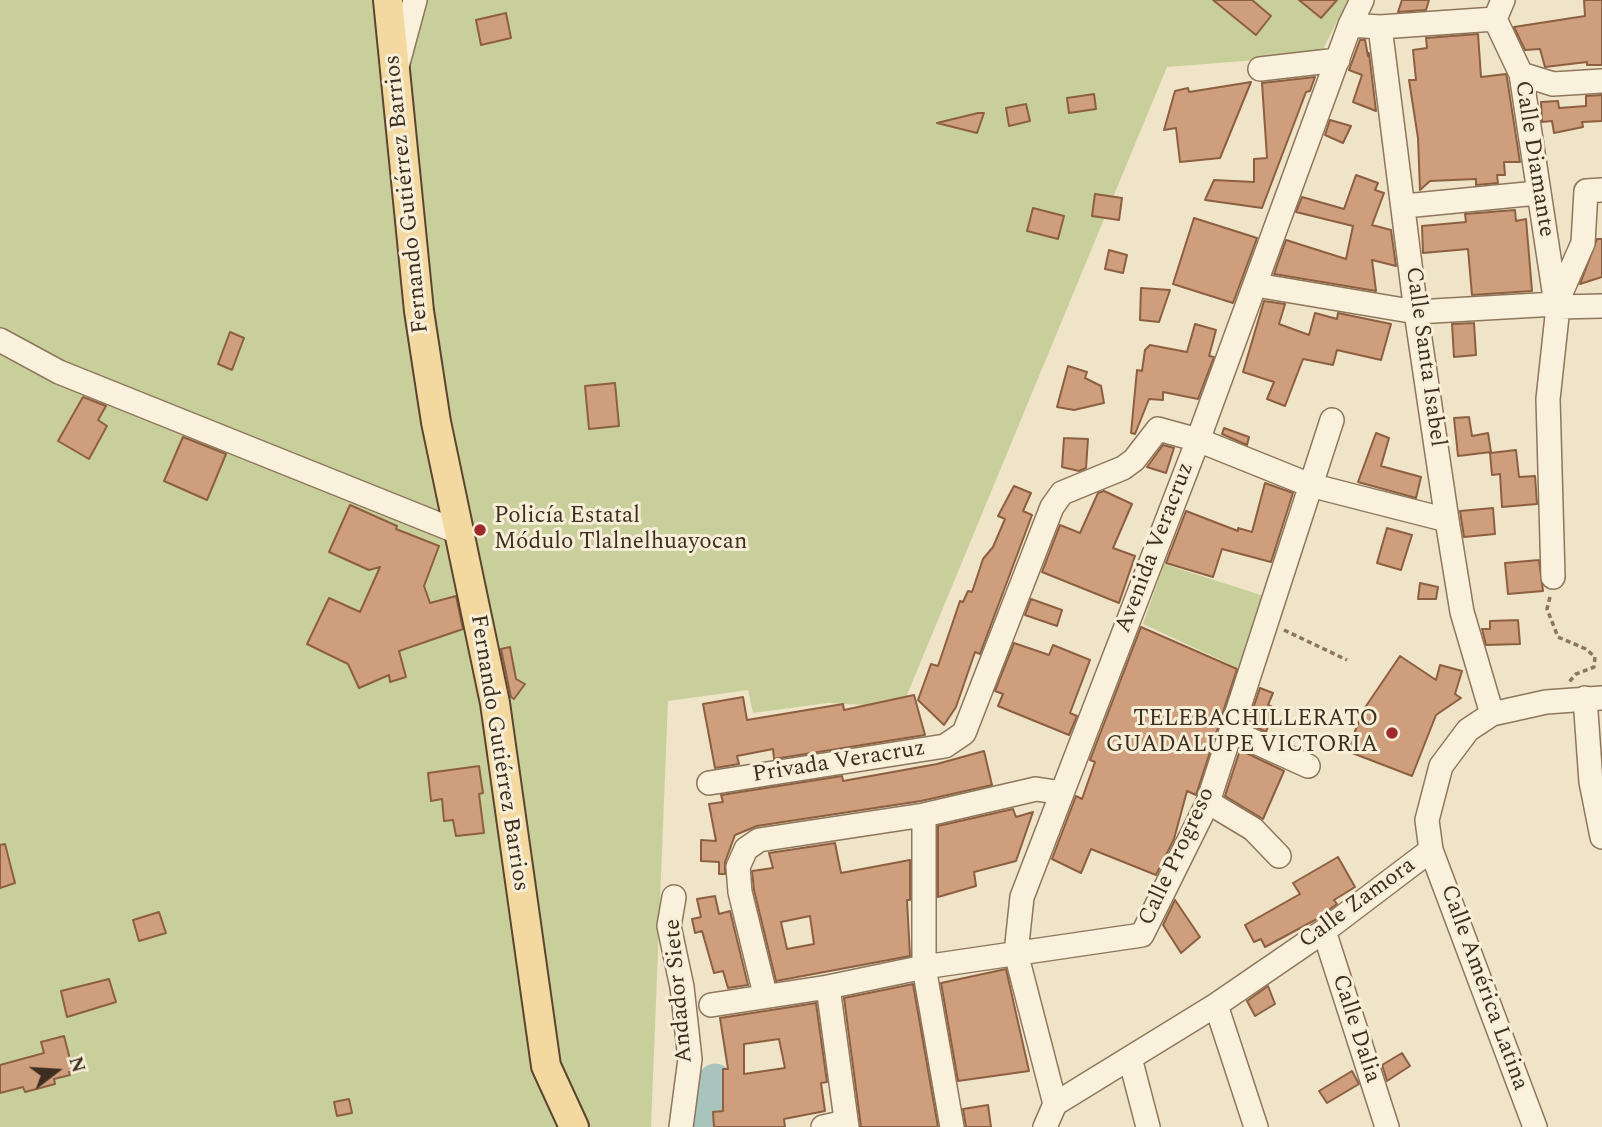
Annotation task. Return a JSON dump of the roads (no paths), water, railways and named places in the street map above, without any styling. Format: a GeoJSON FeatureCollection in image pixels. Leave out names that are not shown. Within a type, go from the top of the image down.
{"type":"FeatureCollection","features":[{"type":"Feature","properties":{"kind":"main road","name":"Fernando Gutiérrez Barrios"},"geometry":{"type":"LineString","coordinates":[[388,0],[419,311],[436,422],[495,703],[524,925],[546,1066],[574,1127]]}},
{"type":"Feature","properties":{"kind":"street"},"geometry":{"type":"LineString","coordinates":[[396,70],[415,0]]}},
{"type":"Feature","properties":{"kind":"street","name":"Avenida Veracruz"},"geometry":{"type":"LineString","coordinates":[[1055,1104],[1016,953],[1022,897],[1198,440],[1350,25],[1362,0]]}},
{"type":"Feature","properties":{"kind":"street"},"geometry":{"type":"LineString","coordinates":[[1350,25],[1380,27],[1499,10]]}},
{"type":"Feature","properties":{"kind":"street","name":"Calle Diamante"},"geometry":{"type":"LineString","coordinates":[[1499,10],[1521,74],[1537,193],[1557,306],[1548,399],[1553,578]]}},
{"type":"Feature","properties":{"kind":"street","name":"Calle Santa Isabel"},"geometry":{"type":"LineString","coordinates":[[1380,27],[1405,206],[1416,312],[1447,520],[1462,612],[1492,714]]}},
{"type":"Feature","properties":{"kind":"street"},"geometry":{"type":"LineString","coordinates":[[1260,69],[1338,60]]}},
{"type":"Feature","properties":{"kind":"street"},"geometry":{"type":"LineString","coordinates":[[1521,74],[1553,84],[1602,81]]}},
{"type":"Feature","properties":{"kind":"street"},"geometry":{"type":"LineString","coordinates":[[1557,306],[1583,243],[1586,191],[1602,190]]}},
{"type":"Feature","properties":{"kind":"street"},"geometry":{"type":"LineString","coordinates":[[1405,206],[1537,193]]}},
{"type":"Feature","properties":{"kind":"street"},"geometry":{"type":"LineString","coordinates":[[1256,285],[1416,312],[1602,306]]}},
{"type":"Feature","properties":{"kind":"street"},"geometry":{"type":"LineString","coordinates":[[0,341],[60,372],[458,532]]}},
{"type":"Feature","properties":{"kind":"street","name":"Calle Progreso"},"geometry":{"type":"LineString","coordinates":[[1016,953],[1142,935],[1208,802],[1332,420]]}},
{"type":"Feature","properties":{"kind":"street","name":"Privada Veracruz"},"geometry":{"type":"LineString","coordinates":[[709,783],[945,746],[964,733],[1052,507],[1062,493],[1123,468],[1134,460],[1158,429],[1198,440]]}},
{"type":"Feature","properties":{"kind":"street"},"geometry":{"type":"LineString","coordinates":[[1198,440],[1310,485],[1447,520]]}},
{"type":"Feature","properties":{"kind":"street"},"geometry":{"type":"LineString","coordinates":[[1584,699],[1591,782],[1602,837]]}},
{"type":"Feature","properties":{"kind":"street","name":"Calle Zamora"},"geometry":{"type":"LineString","coordinates":[[1055,1104],[1216,1005],[1324,931],[1431,850],[1427,820],[1441,766],[1468,730],[1492,714],[1584,699]]}},
{"type":"Feature","properties":{"kind":"street"},"geometry":{"type":"LineString","coordinates":[[1231,731],[1308,766]]}},
{"type":"Feature","properties":{"kind":"street"},"geometry":{"type":"LineString","coordinates":[[765,994],[740,892],[738,867],[746,849],[760,840],[924,815],[1036,789],[1062,793]]}},
{"type":"Feature","properties":{"kind":"street"},"geometry":{"type":"LineString","coordinates":[[1208,802],[1254,829],[1279,856]]}},
{"type":"Feature","properties":{"kind":"street"},"geometry":{"type":"LineString","coordinates":[[924,815],[924,967],[952,1127]]}},
{"type":"Feature","properties":{"kind":"street","name":"Calle América Latina"},"geometry":{"type":"LineString","coordinates":[[1431,850],[1535,1127]]}},
{"type":"Feature","properties":{"kind":"street","name":"Andador Siete"},"geometry":{"type":"LineString","coordinates":[[674,897],[669,926],[682,987],[690,1059],[681,1127]]}},
{"type":"Feature","properties":{"kind":"street","name":"Calle Dalia"},"geometry":{"type":"LineString","coordinates":[[1324,931],[1387,1127]]}},
{"type":"Feature","properties":{"kind":"street"},"geometry":{"type":"LineString","coordinates":[[711,1005],[1016,953]]}},
{"type":"Feature","properties":{"kind":"street"},"geometry":{"type":"LineString","coordinates":[[823,1127],[846,1124],[828,986]]}},
{"type":"Feature","properties":{"kind":"street"},"geometry":{"type":"LineString","coordinates":[[1216,1005],[1256,1127]]}},
{"type":"Feature","properties":{"kind":"street"},"geometry":{"type":"LineString","coordinates":[[1130,1058],[1148,1127]]}},
{"type":"Feature","properties":{"kind":"street"},"geometry":{"type":"LineString","coordinates":[[1045,1127],[1055,1104]]}},
{"type":"Feature","properties":{"kind":"waterway"},"geometry":{"type":"LineString","coordinates":[[703,1127],[715,1080]]}},
{"type":"Feature","properties":{"kind":"place","name":"Policía Estatal Módulo Tlalnelhuayocan"},"geometry":{"type":"Point","coordinates":[480,530]}},
{"type":"Feature","properties":{"kind":"place","name":"TELEBACHILLERATO GUADALUPE VICTORIA"},"geometry":{"type":"Point","coordinates":[1392,733]}}]}
